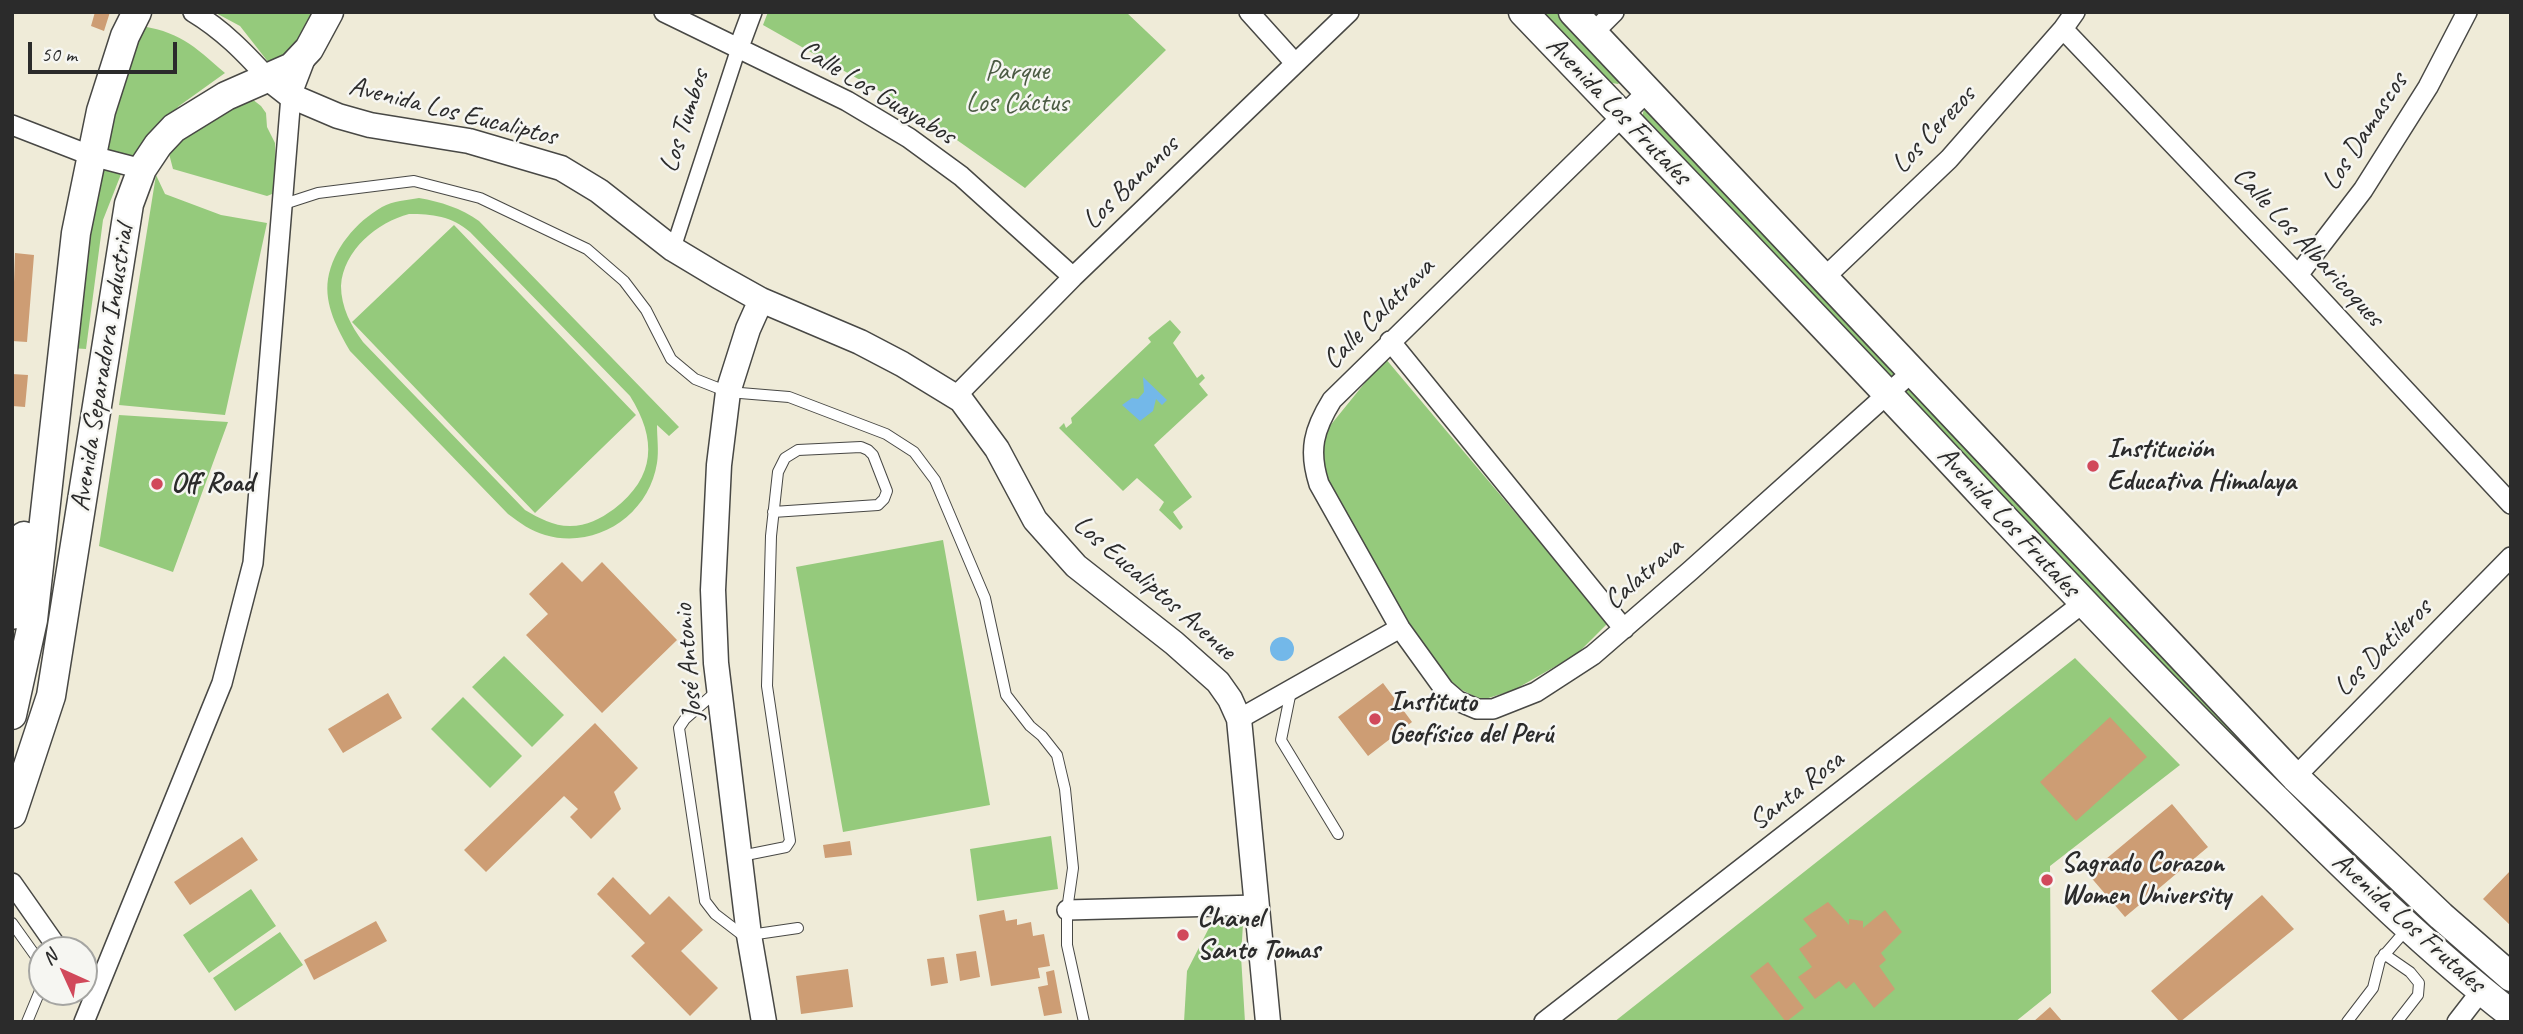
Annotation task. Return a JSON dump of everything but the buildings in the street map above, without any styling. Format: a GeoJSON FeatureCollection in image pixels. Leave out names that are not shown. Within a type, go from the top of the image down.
{"type":"FeatureCollection","features":[{"type":"Feature","properties":{"kind":"main road","name":"Avenida Separadora Industrial"},"geometry":{"type":"LineString","coordinates":[[12,715],[33,620],[76,233],[101,111],[125,36],[137,12]]}},
{"type":"Feature","properties":{"kind":"main road","name":"Avenida Separadora Industrial"},"geometry":{"type":"LineString","coordinates":[[12,814],[51,696],[129,205],[142,169],[158,145],[174,128],[226,96],[292,67],[309,49],[329,12]]}},
{"type":"Feature","properties":{"kind":"main road","name":"Avenida Los Frutales"},"geometry":{"type":"LineString","coordinates":[[1523,12],[1887,392],[2083,603],[2357,880],[2511,977]]}},
{"type":"Feature","properties":{"kind":"main road","name":"Avenida Los Frutales"},"geometry":{"type":"LineString","coordinates":[[1573,12],[2295,777],[2423,920],[2481,991],[2511,1014]]}},
{"type":"Feature","properties":{"kind":"main road"},"geometry":{"type":"LineString","coordinates":[[12,615],[37,444],[56,414]]}},
{"type":"Feature","properties":{"kind":"main road"},"geometry":{"type":"LineString","coordinates":[[2228,752],[2243,755],[2272,782],[2280,785],[2295,777]]}},
{"type":"Feature","properties":{"kind":"street"},"geometry":{"type":"LineString","coordinates":[[193,12],[236,43],[268,78]]}},
{"type":"Feature","properties":{"kind":"street","name":"Calle Los Guayabos"},"geometry":{"type":"LineString","coordinates":[[664,12],[847,102],[909,138],[961,176],[1073,277]]}},
{"type":"Feature","properties":{"kind":"street","name":"Los Tumbos"},"geometry":{"type":"LineString","coordinates":[[673,249],[752,12]]}},
{"type":"Feature","properties":{"kind":"street"},"geometry":{"type":"LineString","coordinates":[[1249,12],[1295,63]]}},
{"type":"Feature","properties":{"kind":"street","name":"Los Bananos"},"geometry":{"type":"LineString","coordinates":[[955,397],[1073,277],[1349,12]]}},
{"type":"Feature","properties":{"kind":"street"},"geometry":{"type":"LineString","coordinates":[[1593,33],[1614,12]]}},
{"type":"Feature","properties":{"kind":"street","name":"Los Cerezos"},"geometry":{"type":"LineString","coordinates":[[1824,278],[1949,159],[2075,12]]}},
{"type":"Feature","properties":{"kind":"street","name":"Los Damascos"},"geometry":{"type":"LineString","coordinates":[[2298,275],[2363,190],[2428,87],[2467,12]]}},
{"type":"Feature","properties":{"kind":"street","name":"Calle Los Albaricoques"},"geometry":{"type":"LineString","coordinates":[[2063,29],[2298,275],[2511,504]]}},
{"type":"Feature","properties":{"kind":"street"},"geometry":{"type":"LineString","coordinates":[[98,969],[222,683],[253,563],[291,96],[309,49]]}},
{"type":"Feature","properties":{"kind":"street","name":"Avenida Los Eucaliptos"},"geometry":{"type":"LineString","coordinates":[[268,78],[291,96],[338,116],[370,125],[469,141],[561,168],[599,191],[673,249],[761,300]]}},
{"type":"Feature","properties":{"kind":"street","name":"Calle Calatrava"},"geometry":{"type":"LineString","coordinates":[[1401,628],[1319,484],[1313,461],[1314,439],[1319,420],[1332,400],[1390,341],[1648,91]]}},
{"type":"Feature","properties":{"kind":"street"},"geometry":{"type":"LineString","coordinates":[[12,125],[92,156],[142,169]]}},
{"type":"Feature","properties":{"kind":"street","name":"José Antonio"},"geometry":{"type":"LineString","coordinates":[[761,300],[748,329],[728,392],[719,465],[713,576],[716,663],[750,939],[764,1022]]}},
{"type":"Feature","properties":{"kind":"street","name":"Los Eucaliptos Avenue"},"geometry":{"type":"LineString","coordinates":[[761,300],[870,347],[902,363],[961,400],[997,449],[1035,520],[1076,566],[1218,681],[1239,719],[1268,1022]]}},
{"type":"Feature","properties":{"kind":"street"},"geometry":{"type":"LineString","coordinates":[[1390,341],[1624,629]]}},
{"type":"Feature","properties":{"kind":"street","name":"Calatrava"},"geometry":{"type":"LineString","coordinates":[[1401,628],[1444,689],[1458,701],[1478,709],[1493,709],[1536,692],[1593,655],[1624,629],[1912,372]]}},
{"type":"Feature","properties":{"kind":"street","name":"Los Datileros"},"geometry":{"type":"LineString","coordinates":[[2295,777],[2511,557]]}},
{"type":"Feature","properties":{"kind":"street","name":"Santa Rosa"},"geometry":{"type":"LineString","coordinates":[[1544,1022],[2083,603]]}},
{"type":"Feature","properties":{"kind":"street"},"geometry":{"type":"LineString","coordinates":[[1239,719],[1401,628]]}},
{"type":"Feature","properties":{"kind":"street"},"geometry":{"type":"LineString","coordinates":[[12,883],[49,936]]}},
{"type":"Feature","properties":{"kind":"street"},"geometry":{"type":"LineString","coordinates":[[1067,910],[1257,905]]}},
{"type":"Feature","properties":{"kind":"street"},"geometry":{"type":"LineString","coordinates":[[2459,1020],[2481,991]]}},
{"type":"Feature","properties":{"kind":"lane"},"geometry":{"type":"LineString","coordinates":[[281,205],[318,193],[414,181],[480,198],[587,249],[624,281],[646,310],[671,359],[695,380],[728,392],[789,397],[886,434],[914,452],[935,480],[985,598],[1006,695],[1057,755],[1065,789],[1073,869],[1067,910],[1067,944],[1084,1022]]}},
{"type":"Feature","properties":{"kind":"lane"},"geometry":{"type":"LineString","coordinates":[[740,857],[786,847],[791,834],[767,686],[773,512],[779,472],[785,458],[798,450],[861,447],[873,455],[887,491],[878,505],[773,512]]}},
{"type":"Feature","properties":{"kind":"lane"},"geometry":{"type":"LineString","coordinates":[[720,689],[685,719],[679,728],[705,901],[715,914],[750,939],[798,928]]}},
{"type":"Feature","properties":{"kind":"lane"},"geometry":{"type":"LineString","coordinates":[[1291,690],[1281,740],[1338,834]]}},
{"type":"Feature","properties":{"kind":"lane"},"geometry":{"type":"LineString","coordinates":[[2347,1022],[2372,988],[2384,954],[2423,920]]}},
{"type":"Feature","properties":{"kind":"lane"},"geometry":{"type":"LineString","coordinates":[[12,923],[28,945]]}},
{"type":"Feature","properties":{"kind":"lane"},"geometry":{"type":"LineString","coordinates":[[2384,954],[2410,972],[2419,983],[2418,995],[2397,1022]]}},
{"type":"Feature","properties":{"kind":"green space"},"geometry":{"type":"Polygon","coordinates":[[[214,12],[313,12],[294,53],[269,63],[240,26],[214,12]]]}},
{"type":"Feature","properties":{"kind":"green space","name":"Parque Los Cáctus"},"geometry":{"type":"Polygon","coordinates":[[[768,12],[1126,12],[1166,50],[1025,188],[920,114],[763,25],[768,12]]]}},
{"type":"Feature","properties":{"kind":"green space"},"geometry":{"type":"Polygon","coordinates":[[[1538,12],[1560,12],[1624,78],[1618,84],[1612,83],[1538,12]]]}},
{"type":"Feature","properties":{"kind":"green space"},"geometry":{"type":"Polygon","coordinates":[[[135,25],[174,35],[225,73],[179,106],[125,164],[103,220],[86,349],[70,348],[93,185],[135,25]]]}},
{"type":"Feature","properties":{"kind":"green space"},"geometry":{"type":"Polygon","coordinates":[[[252,99],[266,113],[267,127],[275,143],[277,192],[267,196],[173,169],[167,146],[198,122],[252,99]]]}},
{"type":"Feature","properties":{"kind":"green space"},"geometry":{"type":"Polygon","coordinates":[[[1654,104],[1901,372],[1888,379],[1642,119],[1644,108],[1654,104]]]}},
{"type":"Feature","properties":{"kind":"green space"},"geometry":{"type":"Polygon","coordinates":[[[156,175],[165,194],[221,215],[267,223],[225,415],[119,405],[156,175]]]}},
{"type":"Feature","properties":{"kind":"green space"},"geometry":{"type":"Polygon","coordinates":[[[419,198],[450,206],[479,221],[679,427],[669,436],[657,425],[658,458],[652,482],[631,513],[617,524],[601,533],[564,538],[545,535],[521,524],[508,514],[350,351],[337,326],[328,298],[328,279],[335,257],[347,237],[372,213],[391,203],[419,198]],[[409,214],[374,231],[348,261],[343,273],[341,294],[354,329],[363,342],[525,510],[546,521],[564,526],[582,525],[604,516],[628,497],[645,471],[648,442],[645,427],[630,396],[470,232],[449,219],[434,215],[409,214]]]}},
{"type":"Feature","properties":{"kind":"green space"},"geometry":{"type":"Polygon","coordinates":[[[454,225],[636,415],[535,513],[352,322],[454,225]]]}},
{"type":"Feature","properties":{"kind":"green space"},"geometry":{"type":"Polygon","coordinates":[[[1170,320],[1181,332],[1173,343],[1197,378],[1202,374],[1205,378],[1199,384],[1208,395],[1154,445],[1192,497],[1173,512],[1183,527],[1180,530],[1159,510],[1164,502],[1137,478],[1123,491],[1059,428],[1064,423],[1066,428],[1072,423],[1071,418],[1151,342],[1148,338],[1170,320]]]}},
{"type":"Feature","properties":{"kind":"green space"},"geometry":{"type":"Polygon","coordinates":[[[1385,358],[1608,623],[1577,654],[1514,690],[1482,700],[1443,676],[1387,596],[1318,462],[1329,427],[1385,358]]]}},
{"type":"Feature","properties":{"kind":"green space"},"geometry":{"type":"Polygon","coordinates":[[[1914,382],[2279,774],[2274,778],[2270,777],[2078,579],[1901,390],[1914,382]]]}},
{"type":"Feature","properties":{"kind":"green space","name":"Off Road"},"geometry":{"type":"Polygon","coordinates":[[[119,415],[228,422],[173,572],[99,546],[119,415]]]}},
{"type":"Feature","properties":{"kind":"green space"},"geometry":{"type":"Polygon","coordinates":[[[943,540],[990,805],[843,832],[796,567],[943,540]]]}},
{"type":"Feature","properties":{"kind":"green space"},"geometry":{"type":"Polygon","coordinates":[[[504,656],[564,715],[532,747],[472,687],[504,656]]]}},
{"type":"Feature","properties":{"kind":"green space"},"geometry":{"type":"Polygon","coordinates":[[[2075,658],[2180,765],[2050,866],[2051,993],[2015,1022],[1614,1022],[2075,658]]]}},
{"type":"Feature","properties":{"kind":"green space"},"geometry":{"type":"Polygon","coordinates":[[[463,697],[522,756],[490,788],[431,729],[463,697]]]}},
{"type":"Feature","properties":{"kind":"green space"},"geometry":{"type":"Polygon","coordinates":[[[1051,836],[1058,889],[977,901],[970,849],[1051,836]]]}},
{"type":"Feature","properties":{"kind":"green space"},"geometry":{"type":"Polygon","coordinates":[[[251,889],[276,926],[209,973],[183,935],[251,889]]]}},
{"type":"Feature","properties":{"kind":"green space"},"geometry":{"type":"Polygon","coordinates":[[[1232,915],[1239,918],[1243,924],[1241,956],[1245,1022],[1184,1022],[1187,971],[1213,920],[1232,915]]]}},
{"type":"Feature","properties":{"kind":"green space"},"geometry":{"type":"Polygon","coordinates":[[[280,932],[303,965],[235,1011],[213,978],[280,932]]]}},
{"type":"Feature","properties":{"kind":"water"},"geometry":{"type":"Polygon","coordinates":[[[1143,377],[1167,400],[1162,405],[1156,399],[1153,411],[1140,421],[1122,405],[1132,398],[1138,399],[1144,392],[1143,377]]]}},
{"type":"Feature","properties":{"kind":"water"},"geometry":{"type":"Polygon","coordinates":[[[1282,637],[1290,641],[1294,649],[1290,657],[1282,661],[1274,657],[1270,649],[1274,641],[1282,637]]]}},
{"type":"Feature","properties":{"kind":"place","name":"Institución Educativa Himalaya"},"geometry":{"type":"Point","coordinates":[2093,466]}},
{"type":"Feature","properties":{"kind":"place","name":"Off Road"},"geometry":{"type":"Point","coordinates":[157,484]}},
{"type":"Feature","properties":{"kind":"place","name":"Instituto Geofísico del Perú"},"geometry":{"type":"Point","coordinates":[1375,719]}},
{"type":"Feature","properties":{"kind":"place","name":"Sagrado Corazon Women University"},"geometry":{"type":"Point","coordinates":[2047,880]}},
{"type":"Feature","properties":{"kind":"place","name":"Chanel Santo Tomas"},"geometry":{"type":"Point","coordinates":[1183,935]}}]}
